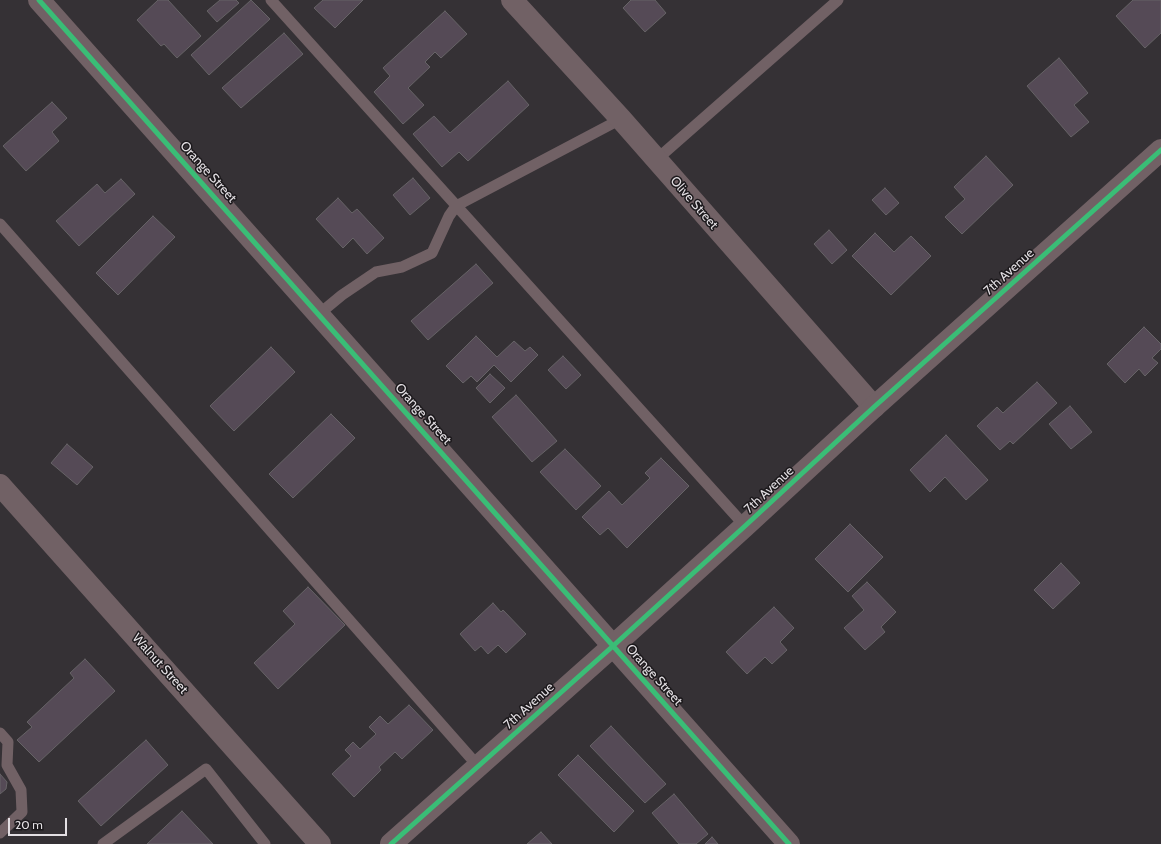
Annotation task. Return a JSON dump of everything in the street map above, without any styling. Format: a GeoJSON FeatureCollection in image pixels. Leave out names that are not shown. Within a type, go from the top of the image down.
{"type":"FeatureCollection","features":[{"type":"Feature","properties":{"kind":"street","name":"Orange Street"},"geometry":{"type":"LineString","coordinates":[[40,0],[789,844]]}},
{"type":"Feature","properties":{"kind":"street","name":"Olive Street"},"geometry":{"type":"LineString","coordinates":[[512,0],[656,160],[874,407]]}},
{"type":"Feature","properties":{"kind":"street","name":"7th Avenue"},"geometry":{"type":"LineString","coordinates":[[391,844],[614,646],[874,407],[1161,150]]}},
{"type":"Feature","properties":{"kind":"street","name":"Walnut Street"},"geometry":{"type":"LineString","coordinates":[[0,485],[320,844]]}},
{"type":"Feature","properties":{"kind":"lane"},"geometry":{"type":"LineString","coordinates":[[271,0],[746,526]]}},
{"type":"Feature","properties":{"kind":"lane"},"geometry":{"type":"LineString","coordinates":[[656,160],[838,0]]}},
{"type":"Feature","properties":{"kind":"lane"},"geometry":{"type":"LineString","coordinates":[[319,314],[342,295],[376,272],[402,267],[432,253],[449,216],[456,206],[620,120]]}},
{"type":"Feature","properties":{"kind":"lane"},"geometry":{"type":"LineString","coordinates":[[0,224],[478,766]]}},
{"type":"Feature","properties":{"kind":"lane"},"geometry":{"type":"LineString","coordinates":[[0,733],[8,742],[7,765],[21,790],[22,812],[0,833]]}},
{"type":"Feature","properties":{"kind":"lane"},"geometry":{"type":"LineString","coordinates":[[103,844],[206,769],[265,844]]}},
{"type":"Feature","properties":{"kind":"building"},"geometry":{"type":"Polygon","coordinates":[[[158,0],[168,0],[201,36],[177,58],[164,44],[161,46],[137,20],[158,0]]]}},
{"type":"Feature","properties":{"kind":"building"},"geometry":{"type":"Polygon","coordinates":[[[220,0],[236,0],[239,3],[217,22],[207,11],[220,0]]]}},
{"type":"Feature","properties":{"kind":"building"},"geometry":{"type":"Polygon","coordinates":[[[251,0],[270,19],[209,75],[191,55],[251,0]]]}},
{"type":"Feature","properties":{"kind":"building"},"geometry":{"type":"Polygon","coordinates":[[[323,0],[363,0],[335,28],[314,8],[323,0]]]}},
{"type":"Feature","properties":{"kind":"building"},"geometry":{"type":"Polygon","coordinates":[[[631,0],[655,0],[666,13],[645,32],[623,8],[631,0]]]}},
{"type":"Feature","properties":{"kind":"building"},"geometry":{"type":"Polygon","coordinates":[[[1133,0],[1161,0],[1161,33],[1145,48],[1116,16],[1133,0]]]}},
{"type":"Feature","properties":{"kind":"building"},"geometry":{"type":"Polygon","coordinates":[[[445,11],[467,34],[441,58],[435,52],[425,62],[430,67],[408,88],[424,105],[403,124],[374,92],[390,76],[383,68],[445,11]]]}},
{"type":"Feature","properties":{"kind":"building"},"geometry":{"type":"Polygon","coordinates":[[[284,33],[303,54],[241,108],[222,88],[284,33]]]}},
{"type":"Feature","properties":{"kind":"building"},"geometry":{"type":"Polygon","coordinates":[[[1059,58],[1088,93],[1074,105],[1089,122],[1071,137],[1027,86],[1059,58]]]}},
{"type":"Feature","properties":{"kind":"building"},"geometry":{"type":"Polygon","coordinates":[[[508,81],[529,105],[468,161],[459,152],[442,167],[413,134],[434,116],[450,133],[508,81]]]}},
{"type":"Feature","properties":{"kind":"building"},"geometry":{"type":"Polygon","coordinates":[[[52,102],[67,118],[52,132],[59,141],[26,171],[3,146],[52,102]]]}},
{"type":"Feature","properties":{"kind":"building"},"geometry":{"type":"Polygon","coordinates":[[[986,156],[1013,185],[962,234],[945,217],[965,199],[954,187],[986,156]]]}},
{"type":"Feature","properties":{"kind":"building"},"geometry":{"type":"Polygon","coordinates":[[[413,178],[430,198],[410,215],[393,195],[413,178]]]}},
{"type":"Feature","properties":{"kind":"building"},"geometry":{"type":"Polygon","coordinates":[[[121,179],[135,194],[79,246],[56,221],[97,184],[105,193],[121,179]]]}},
{"type":"Feature","properties":{"kind":"building"},"geometry":{"type":"Polygon","coordinates":[[[885,188],[899,203],[886,215],[872,200],[885,188]]]}},
{"type":"Feature","properties":{"kind":"building"},"geometry":{"type":"Polygon","coordinates":[[[338,198],[352,213],[357,209],[384,238],[367,254],[353,238],[343,248],[316,219],[338,198]]]}},
{"type":"Feature","properties":{"kind":"building"},"geometry":{"type":"Polygon","coordinates":[[[153,216],[175,237],[118,295],[96,273],[153,216]]]}},
{"type":"Feature","properties":{"kind":"building"},"geometry":{"type":"Polygon","coordinates":[[[829,230],[847,250],[832,264],[814,244],[829,230]]]}},
{"type":"Feature","properties":{"kind":"building"},"geometry":{"type":"Polygon","coordinates":[[[875,233],[894,252],[911,236],[931,256],[891,295],[852,256],[875,233]]]}},
{"type":"Feature","properties":{"kind":"building"},"geometry":{"type":"Polygon","coordinates":[[[476,264],[493,283],[428,340],[411,321],[476,264]]]}},
{"type":"Feature","properties":{"kind":"building"},"geometry":{"type":"Polygon","coordinates":[[[1144,327],[1161,344],[1161,349],[1152,358],[1158,363],[1145,376],[1139,369],[1125,383],[1107,364],[1144,327]]]}},
{"type":"Feature","properties":{"kind":"building"},"geometry":{"type":"Polygon","coordinates":[[[476,336],[497,357],[514,341],[525,351],[530,347],[538,355],[511,382],[494,365],[477,382],[471,376],[463,383],[446,366],[476,336]]]}},
{"type":"Feature","properties":{"kind":"building"},"geometry":{"type":"Polygon","coordinates":[[[271,347],[295,372],[234,431],[210,406],[271,347]]]}},
{"type":"Feature","properties":{"kind":"building"},"geometry":{"type":"Polygon","coordinates":[[[563,356],[581,375],[566,389],[548,370],[563,356]]]}},
{"type":"Feature","properties":{"kind":"building"},"geometry":{"type":"Polygon","coordinates":[[[490,374],[505,388],[490,403],[476,388],[490,374]]]}},
{"type":"Feature","properties":{"kind":"building"},"geometry":{"type":"Polygon","coordinates":[[[1037,382],[1057,403],[1013,444],[1010,441],[1000,450],[977,426],[997,407],[1003,413],[1037,382]]]}},
{"type":"Feature","properties":{"kind":"building"},"geometry":{"type":"Polygon","coordinates":[[[516,395],[557,441],[532,462],[492,417],[516,395]]]}},
{"type":"Feature","properties":{"kind":"building"},"geometry":{"type":"Polygon","coordinates":[[[1070,406],[1092,432],[1071,449],[1049,424],[1070,406]]]}},
{"type":"Feature","properties":{"kind":"building"},"geometry":{"type":"Polygon","coordinates":[[[331,414],[355,438],[293,498],[269,474],[331,414]]]}},
{"type":"Feature","properties":{"kind":"building"},"geometry":{"type":"Polygon","coordinates":[[[946,435],[988,480],[966,500],[945,477],[930,492],[910,470],[946,435]]]}},
{"type":"Feature","properties":{"kind":"building"},"geometry":{"type":"Polygon","coordinates":[[[67,444],[93,467],[77,485],[51,463],[67,444]]]}},
{"type":"Feature","properties":{"kind":"building"},"geometry":{"type":"Polygon","coordinates":[[[565,449],[601,486],[576,510],[540,472],[565,449]]]}},
{"type":"Feature","properties":{"kind":"building"},"geometry":{"type":"Polygon","coordinates":[[[661,458],[689,486],[627,548],[608,528],[600,535],[582,517],[609,491],[622,505],[650,478],[645,473],[661,458]]]}},
{"type":"Feature","properties":{"kind":"building"},"geometry":{"type":"Polygon","coordinates":[[[850,524],[883,557],[848,592],[815,559],[850,524]]]}},
{"type":"Feature","properties":{"kind":"building"},"geometry":{"type":"Polygon","coordinates":[[[1061,563],[1080,583],[1053,609],[1034,590],[1061,563]]]}},
{"type":"Feature","properties":{"kind":"building"},"geometry":{"type":"Polygon","coordinates":[[[867,582],[896,612],[881,627],[885,632],[865,650],[844,628],[864,610],[852,596],[867,582]]]}},
{"type":"Feature","properties":{"kind":"building"},"geometry":{"type":"Polygon","coordinates":[[[308,587],[345,625],[278,689],[254,663],[295,624],[283,611],[308,587]]]}},
{"type":"Feature","properties":{"kind":"building"},"geometry":{"type":"Polygon","coordinates":[[[493,603],[501,612],[503,610],[526,634],[506,653],[498,645],[488,654],[481,646],[475,651],[460,634],[493,603]]]}},
{"type":"Feature","properties":{"kind":"building"},"geometry":{"type":"Polygon","coordinates":[[[774,607],[794,628],[780,642],[787,650],[772,664],[765,657],[747,674],[726,652],[774,607]]]}},
{"type":"Feature","properties":{"kind":"building"},"geometry":{"type":"Polygon","coordinates":[[[85,659],[115,691],[39,762],[17,740],[32,727],[27,722],[74,678],[70,673],[85,659]]]}},
{"type":"Feature","properties":{"kind":"building"},"geometry":{"type":"Polygon","coordinates":[[[409,705],[433,730],[402,759],[395,752],[379,767],[381,770],[354,797],[332,774],[351,756],[345,750],[353,742],[360,749],[376,734],[369,727],[380,716],[388,724],[409,705]]]}},
{"type":"Feature","properties":{"kind":"building"},"geometry":{"type":"Polygon","coordinates":[[[611,726],[666,784],[645,803],[590,746],[611,726]]]}},
{"type":"Feature","properties":{"kind":"building"},"geometry":{"type":"Polygon","coordinates":[[[146,740],[168,765],[101,826],[78,801],[146,740]]]}},
{"type":"Feature","properties":{"kind":"building"},"geometry":{"type":"Polygon","coordinates":[[[578,755],[634,811],[614,832],[558,775],[578,755]]]}},
{"type":"Feature","properties":{"kind":"building"},"geometry":{"type":"Polygon","coordinates":[[[0,774],[7,782],[6,789],[0,794],[0,774]]]}},
{"type":"Feature","properties":{"kind":"building"},"geometry":{"type":"Polygon","coordinates":[[[674,794],[708,834],[696,844],[679,844],[652,813],[674,794]]]}},
{"type":"Feature","properties":{"kind":"building"},"geometry":{"type":"Polygon","coordinates":[[[182,811],[213,844],[147,844],[182,811]]]}},
{"type":"Feature","properties":{"kind":"building"},"geometry":{"type":"Polygon","coordinates":[[[541,832],[552,844],[527,844],[541,832]]]}},
{"type":"Feature","properties":{"kind":"building"},"geometry":{"type":"Polygon","coordinates":[[[712,837],[718,844],[705,844],[712,837]]]}},
{"type":"Feature","properties":{"kind":"cycle path"},"geometry":{"type":"LineString","coordinates":[[39,0],[789,844]]}},
{"type":"Feature","properties":{"kind":"cycle path"},"geometry":{"type":"LineString","coordinates":[[391,844],[613,646],[874,407],[1161,150]]}}]}
